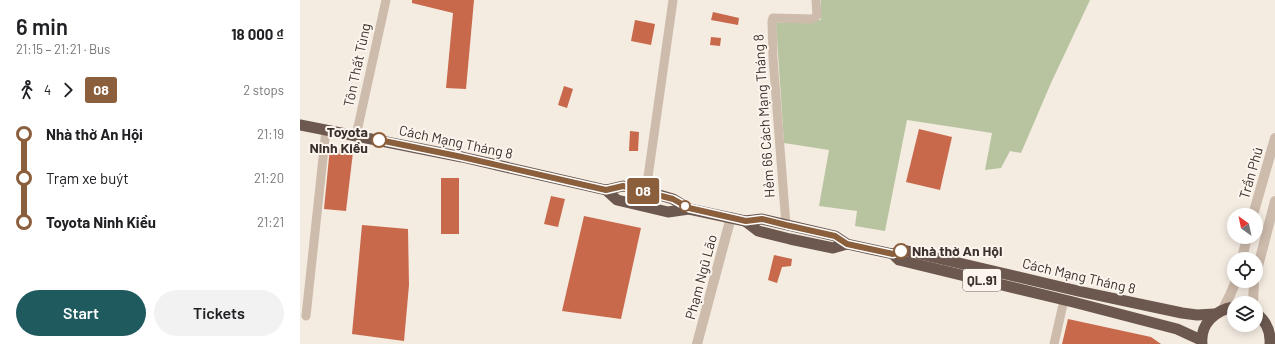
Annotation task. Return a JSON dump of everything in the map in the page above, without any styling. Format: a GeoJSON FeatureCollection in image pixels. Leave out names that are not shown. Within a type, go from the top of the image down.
{"type":"FeatureCollection","features":[{"type":"Feature","properties":{"kind":"highway","name":"Cách Mạng Tháng 8"},"geometry":{"type":"LineString","coordinates":[[300,125],[462,157],[606,190],[623,186],[673,199],[689,208],[746,221],[762,219],[835,236],[847,244],[893,254],[899,260],[1177,329],[1201,342]]}},
{"type":"Feature","properties":{"kind":"highway","name":"Cách Mạng Tháng 8"},"geometry":{"type":"LineString","coordinates":[[606,190],[617,200],[668,212],[689,208]]}},
{"type":"Feature","properties":{"kind":"highway","name":"Cách Mạng Tháng 8"},"geometry":{"type":"LineString","coordinates":[[746,221],[758,231],[790,239],[833,248],[847,244]]}},
{"type":"Feature","properties":{"kind":"highway","name":"Cách Mạng Tháng 8"},"geometry":{"type":"LineString","coordinates":[[893,254],[903,250],[1182,314],[1197,315],[1224,310]]}},
{"type":"Feature","properties":{"kind":"highway"},"geometry":{"type":"LineString","coordinates":[[1201,342],[1204,327],[1224,310]]}},
{"type":"Feature","properties":{"kind":"highway"},"geometry":{"type":"LineString","coordinates":[[1263,319],[1268,326],[1270,344]]}},
{"type":"Feature","properties":{"kind":"street","name":"Tôn Thất Tùng"},"geometry":{"type":"LineString","coordinates":[[356,136],[386,0]]}},
{"type":"Feature","properties":{"kind":"street"},"geometry":{"type":"LineString","coordinates":[[646,191],[673,0]]}},
{"type":"Feature","properties":{"kind":"street","name":"Hẻm 66 Cách Mạng Tháng 8"},"geometry":{"type":"LineString","coordinates":[[786,225],[773,58],[772,21],[773,18],[815,18],[817,16],[816,0]]}},
{"type":"Feature","properties":{"kind":"street"},"geometry":{"type":"LineString","coordinates":[[306,316],[326,130]]}},
{"type":"Feature","properties":{"kind":"street","name":"Trần Phú"},"geometry":{"type":"LineString","coordinates":[[1255,208],[1275,138]]}},
{"type":"Feature","properties":{"kind":"street"},"geometry":{"type":"LineString","coordinates":[[1262,252],[1275,201]]}},
{"type":"Feature","properties":{"kind":"street","name":"Phạm Ngũ Lão"},"geometry":{"type":"LineString","coordinates":[[697,344],[731,217]]}},
{"type":"Feature","properties":{"kind":"street"},"geometry":{"type":"LineString","coordinates":[[1224,310],[1233,288]]}},
{"type":"Feature","properties":{"kind":"street"},"geometry":{"type":"LineString","coordinates":[[1054,344],[1064,300]]}},
{"type":"Feature","properties":{"kind":"green space"},"geometry":{"type":"Polygon","coordinates":[[[821,0],[1090,0],[1051,83],[1021,153],[1010,151],[1001,168],[985,170],[992,133],[907,120],[885,231],[855,226],[857,211],[819,206],[829,150],[784,143],[776,23],[821,20],[821,0]]]}},
{"type":"Feature","properties":{"kind":"building"},"geometry":{"type":"Polygon","coordinates":[[[412,0],[474,0],[466,89],[446,88],[453,13],[412,3],[412,0]]]}},
{"type":"Feature","properties":{"kind":"building"},"geometry":{"type":"Polygon","coordinates":[[[713,12],[739,18],[738,25],[711,20],[713,12]]]}},
{"type":"Feature","properties":{"kind":"building"},"geometry":{"type":"Polygon","coordinates":[[[635,20],[655,24],[651,45],[631,41],[635,20]]]}},
{"type":"Feature","properties":{"kind":"building"},"geometry":{"type":"Polygon","coordinates":[[[711,37],[721,38],[720,46],[710,45],[711,37]]]}},
{"type":"Feature","properties":{"kind":"building"},"geometry":{"type":"Polygon","coordinates":[[[564,86],[573,89],[567,108],[558,105],[564,86]]]}},
{"type":"Feature","properties":{"kind":"building"},"geometry":{"type":"Polygon","coordinates":[[[919,129],[952,137],[940,190],[906,182],[919,129]]]}},
{"type":"Feature","properties":{"kind":"building"},"geometry":{"type":"Polygon","coordinates":[[[630,131],[639,132],[638,151],[629,151],[630,131]]]}},
{"type":"Feature","properties":{"kind":"building"},"geometry":{"type":"Polygon","coordinates":[[[330,147],[353,152],[346,211],[324,209],[330,147]]]}},
{"type":"Feature","properties":{"kind":"building"},"geometry":{"type":"Polygon","coordinates":[[[441,178],[459,178],[459,234],[441,234],[441,178]]]}},
{"type":"Feature","properties":{"kind":"building"},"geometry":{"type":"Polygon","coordinates":[[[551,196],[565,199],[558,227],[544,224],[551,196]]]}},
{"type":"Feature","properties":{"kind":"building"},"geometry":{"type":"Polygon","coordinates":[[[584,216],[641,228],[621,319],[562,311],[584,216]]]}},
{"type":"Feature","properties":{"kind":"building"},"geometry":{"type":"Polygon","coordinates":[[[362,225],[408,229],[409,285],[404,341],[352,334],[362,225]]]}},
{"type":"Feature","properties":{"kind":"building"},"geometry":{"type":"Polygon","coordinates":[[[774,255],[792,259],[791,266],[782,267],[777,283],[768,280],[774,255]]]}},
{"type":"Feature","properties":{"kind":"building"},"geometry":{"type":"Polygon","coordinates":[[[1068,319],[1151,337],[1161,344],[1062,344],[1068,319]]]}},
{"type":"Feature","properties":{"kind":"bus line","name":"08"},"geometry":{"type":"LineString","coordinates":[[379,140],[462,157],[606,190],[623,186],[673,199],[689,208],[746,221],[762,219],[835,236],[847,244],[893,254],[901,251]]}},
{"type":"Feature","properties":{"kind":"place","name":"Toyota Ninh Kiều"},"geometry":{"type":"Point","coordinates":[379,140]}},
{"type":"Feature","properties":{"kind":"place","name":"Nhà thờ An Hội"},"geometry":{"type":"Point","coordinates":[901,251]}}]}
